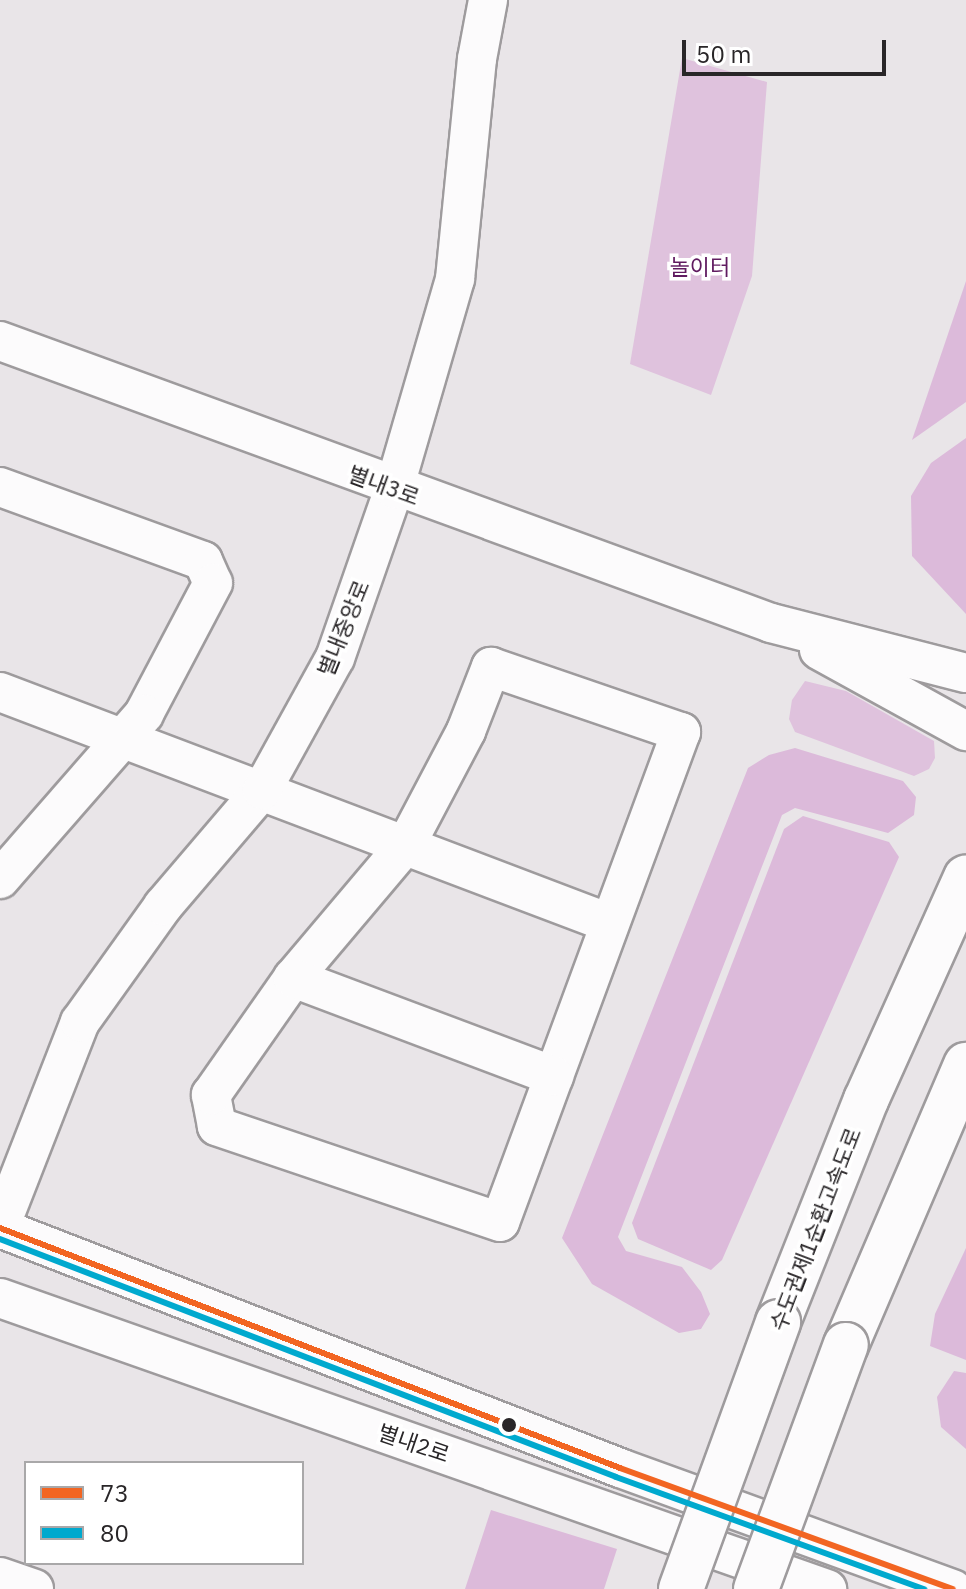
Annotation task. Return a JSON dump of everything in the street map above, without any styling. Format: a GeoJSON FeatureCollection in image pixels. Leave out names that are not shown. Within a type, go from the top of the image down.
{"type":"FeatureCollection","features":[{"type":"Feature","properties":{"kind":"highway","name":"수도권제1순환고속도로"},"geometry":{"type":"LineString","coordinates":[[681,1589],[778,1322],[866,1100],[966,877]]}},
{"type":"Feature","properties":{"kind":"highway"},"geometry":{"type":"LineString","coordinates":[[756,1589],[846,1345],[966,1065]]}},
{"type":"Feature","properties":{"kind":"street","name":"별내중앙로"},"geometry":{"type":"LineString","coordinates":[[0,1228],[80,1022],[163,906],[262,790],[335,658],[394,489],[455,279],[488,0]]}},
{"type":"Feature","properties":{"kind":"street","name":"별내3로"},"geometry":{"type":"LineString","coordinates":[[0,341],[394,489],[771,623],[966,673]]}},
{"type":"Feature","properties":{"kind":"street"},"geometry":{"type":"LineString","coordinates":[[0,487],[203,561],[213,583],[144,714],[125,741],[0,879]]}},
{"type":"Feature","properties":{"kind":"street","name":"별내3로"},"geometry":{"type":"LineString","coordinates":[[771,623],[966,731]]}},
{"type":"Feature","properties":{"kind":"street"},"geometry":{"type":"LineString","coordinates":[[491,667],[681,732],[500,1222],[217,1126],[211,1095],[293,978],[407,843],[466,731],[491,667]]}},
{"type":"Feature","properties":{"kind":"street"},"geometry":{"type":"LineString","coordinates":[[0,692],[125,741],[407,843],[609,923]]}},
{"type":"Feature","properties":{"kind":"street"},"geometry":{"type":"LineString","coordinates":[[293,978],[554,1076]]}},
{"type":"Feature","properties":{"kind":"street"},"geometry":{"type":"LineString","coordinates":[[0,1228],[620,1468],[953,1589]]}},
{"type":"Feature","properties":{"kind":"street","name":"별내2로"},"geometry":{"type":"LineString","coordinates":[[0,1298],[827,1589]]}},
{"type":"Feature","properties":{"kind":"street"},"geometry":{"type":"LineString","coordinates":[[0,1577],[34,1589]]}},
{"type":"Feature","properties":{"kind":"green space","name":"놀이터"},"geometry":{"type":"Polygon","coordinates":[[[682,58],[767,82],[752,276],[711,395],[630,364],[682,58]]]}},
{"type":"Feature","properties":{"kind":"green space"},"geometry":{"type":"Polygon","coordinates":[[[805,681],[846,691],[934,741],[935,758],[929,769],[914,776],[795,732],[789,719],[792,700],[805,681]]]}},
{"type":"Feature","properties":{"kind":"shaded area"},"geometry":{"type":"Polygon","coordinates":[[[966,281],[966,402],[912,440],[966,281]]]}},
{"type":"Feature","properties":{"kind":"shaded area"},"geometry":{"type":"Polygon","coordinates":[[[966,438],[966,614],[912,556],[911,496],[931,463],[966,438]]]}},
{"type":"Feature","properties":{"kind":"shaded area"},"geometry":{"type":"Polygon","coordinates":[[[795,748],[903,781],[916,797],[914,815],[888,833],[795,808],[782,815],[618,1237],[626,1251],[682,1267],[701,1292],[710,1314],[701,1329],[679,1333],[592,1284],[562,1238],[748,768],[769,755],[795,748]]]}},
{"type":"Feature","properties":{"kind":"shaded area"},"geometry":{"type":"Polygon","coordinates":[[[803,816],[889,842],[899,857],[722,1260],[711,1270],[638,1239],[632,1223],[784,829],[803,816]]]}},
{"type":"Feature","properties":{"kind":"shaded area"},"geometry":{"type":"Polygon","coordinates":[[[966,1248],[966,1360],[930,1346],[935,1314],[966,1248]]]}},
{"type":"Feature","properties":{"kind":"shaded area"},"geometry":{"type":"Polygon","coordinates":[[[954,1371],[966,1373],[966,1449],[941,1427],[937,1397],[954,1371]]]}},
{"type":"Feature","properties":{"kind":"shaded area"},"geometry":{"type":"Polygon","coordinates":[[[491,1510],[617,1549],[604,1589],[465,1589],[491,1510]]]}},
{"type":"Feature","properties":{"kind":"transit line","name":"73"},"geometry":{"type":"LineString","coordinates":[[0,1228],[620,1468],[953,1589]]}},
{"type":"Feature","properties":{"kind":"transit line","name":"80"},"geometry":{"type":"LineString","coordinates":[[0,1239],[616,1477],[924,1589]]}}]}
